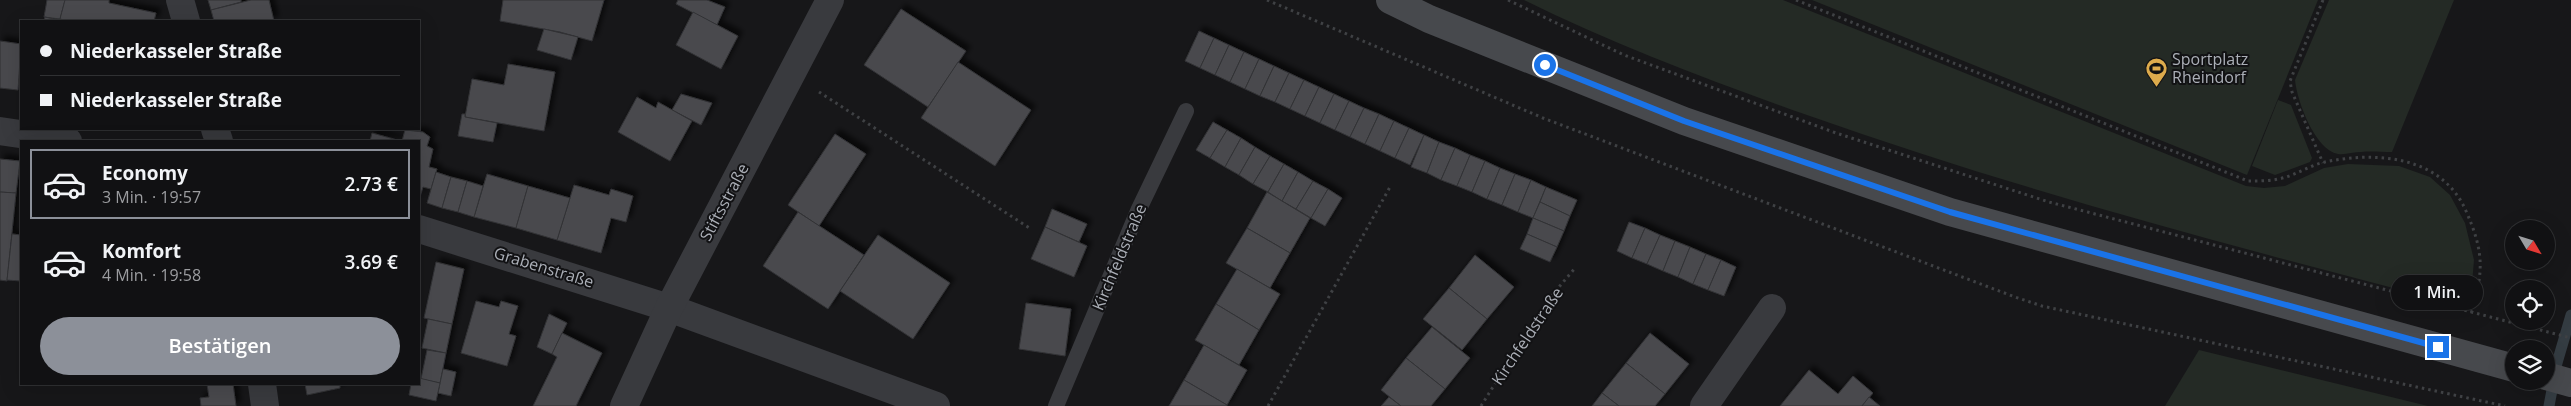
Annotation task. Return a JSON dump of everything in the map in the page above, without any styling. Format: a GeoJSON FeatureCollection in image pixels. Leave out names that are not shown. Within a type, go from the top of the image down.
{"type":"FeatureCollection","features":[{"type":"Feature","properties":{"kind":"main road"},"geometry":{"type":"LineString","coordinates":[[1390,0],[1430,19],[1684,121],[1950,212],[2505,366]]}},
{"type":"Feature","properties":{"kind":"main road"},"geometry":{"type":"LineString","coordinates":[[2555,378],[2571,382]]}},
{"type":"Feature","properties":{"kind":"street"},"geometry":{"type":"LineString","coordinates":[[180,0],[186,20]]}},
{"type":"Feature","properties":{"kind":"street","name":"Stiftsstraße"},"geometry":{"type":"LineString","coordinates":[[624,406],[670,308],[830,0]]}},
{"type":"Feature","properties":{"kind":"street"},"geometry":{"type":"LineString","coordinates":[[0,131],[61,140]]}},
{"type":"Feature","properties":{"kind":"street","name":"Grabenstraße"},"geometry":{"type":"LineString","coordinates":[[420,229],[670,308]]}},
{"type":"Feature","properties":{"kind":"street"},"geometry":{"type":"LineString","coordinates":[[670,308],[936,406]]}},
{"type":"Feature","properties":{"kind":"street"},"geometry":{"type":"LineString","coordinates":[[1704,406],[1772,308]]}},
{"type":"Feature","properties":{"kind":"street"},"geometry":{"type":"LineString","coordinates":[[262,385],[265,406]]}},
{"type":"Feature","properties":{"kind":"lane","name":"Kirchfeldstraße"},"geometry":{"type":"LineString","coordinates":[[1056,406],[1138,211],[1186,111]]}},
{"type":"Feature","properties":{"kind":"path"},"geometry":{"type":"LineString","coordinates":[[1268,0],[1543,118],[2024,300],[2504,406]]}},
{"type":"Feature","properties":{"kind":"path"},"geometry":{"type":"LineString","coordinates":[[1508,0],[1624,55],[1836,134],[2049,202],[2471,314],[2571,338]]}},
{"type":"Feature","properties":{"kind":"path"},"geometry":{"type":"LineString","coordinates":[[1796,0],[2248,181],[2284,178],[2323,162],[2358,157],[2407,160],[2432,170],[2450,186],[2462,203],[2474,230],[2481,257],[2480,286],[2471,314]]}},
{"type":"Feature","properties":{"kind":"path"},"geometry":{"type":"LineString","coordinates":[[2323,0],[2290,81],[2292,92],[2323,162]]}},
{"type":"Feature","properties":{"kind":"path"},"geometry":{"type":"LineString","coordinates":[[791,74],[1031,229]]}},
{"type":"Feature","properties":{"kind":"path"},"geometry":{"type":"LineString","coordinates":[[1268,406],[1390,188]]}},
{"type":"Feature","properties":{"kind":"path","name":"Kirchfeldstraße"},"geometry":{"type":"LineString","coordinates":[[1481,406],[1547,301],[1576,267]]}},
{"type":"Feature","properties":{"kind":"shaded area"},"geometry":{"type":"Polygon","coordinates":[[[1524,0],[1783,0],[2246,186],[2264,188],[2285,186],[2324,168],[2348,164],[2399,166],[2430,177],[2450,195],[2465,223],[2474,260],[2470,308],[2136,219],[1889,143],[1699,76],[1593,32],[1524,0]]]}},
{"type":"Feature","properties":{"kind":"shaded area","name":"Sportplatz Rheindorf"},"geometry":{"type":"Polygon","coordinates":[[[1812,0],[2318,0],[2247,175],[1812,0]]]}},
{"type":"Feature","properties":{"kind":"shaded area"},"geometry":{"type":"Polygon","coordinates":[[[2329,0],[2454,0],[2392,152],[2338,154],[2330,151],[2315,134],[2303,112],[2295,80],[2329,0]]]}},
{"type":"Feature","properties":{"kind":"shaded area"},"geometry":{"type":"Polygon","coordinates":[[[2278,100],[2291,105],[2312,158],[2310,162],[2275,175],[2252,166],[2278,100]]]}},
{"type":"Feature","properties":{"kind":"shaded area"},"geometry":{"type":"Polygon","coordinates":[[[2199,350],[2428,406],[2165,406],[2199,350]]]}},
{"type":"Feature","properties":{"kind":"building"},"geometry":{"type":"Polygon","coordinates":[[[47,0],[65,0],[60,19],[44,17],[47,0]]]}},
{"type":"Feature","properties":{"kind":"building"},"geometry":{"type":"Polygon","coordinates":[[[65,0],[109,0],[109,3],[156,13],[154,20],[60,19],[65,0]]]}},
{"type":"Feature","properties":{"kind":"building"},"geometry":{"type":"Polygon","coordinates":[[[208,0],[241,0],[241,2],[211,10],[208,0]]]}},
{"type":"Feature","properties":{"kind":"building"},"geometry":{"type":"Polygon","coordinates":[[[251,0],[269,0],[274,20],[214,20],[211,10],[251,0]]]}},
{"type":"Feature","properties":{"kind":"building"},"geometry":{"type":"Polygon","coordinates":[[[503,0],[604,0],[592,41],[560,32],[500,21],[503,0]]]}},
{"type":"Feature","properties":{"kind":"building"},"geometry":{"type":"Polygon","coordinates":[[[678,0],[707,0],[725,7],[717,25],[676,4],[678,0]]]}},
{"type":"Feature","properties":{"kind":"building"},"geometry":{"type":"Polygon","coordinates":[[[901,9],[966,51],[928,107],[864,65],[901,9]]]}},
{"type":"Feature","properties":{"kind":"building"},"geometry":{"type":"Polygon","coordinates":[[[693,12],[738,36],[721,69],[676,45],[693,12]]]}},
{"type":"Feature","properties":{"kind":"building"},"geometry":{"type":"Polygon","coordinates":[[[45,17],[58,20],[44,20],[45,17]]]}},
{"type":"Feature","properties":{"kind":"building"},"geometry":{"type":"Polygon","coordinates":[[[544,29],[578,37],[571,60],[537,50],[544,29]]]}},
{"type":"Feature","properties":{"kind":"building"},"geometry":{"type":"Polygon","coordinates":[[[1199,31],[1214,38],[1200,68],[1185,61],[1199,31]]]}},
{"type":"Feature","properties":{"kind":"building"},"geometry":{"type":"Polygon","coordinates":[[[1214,38],[1229,45],[1215,75],[1200,68],[1214,38]]]}},
{"type":"Feature","properties":{"kind":"building"},"geometry":{"type":"Polygon","coordinates":[[[0,41],[20,44],[18,90],[0,88],[0,41]]]}},
{"type":"Feature","properties":{"kind":"building"},"geometry":{"type":"Polygon","coordinates":[[[1229,45],[1244,52],[1230,82],[1215,75],[1229,45]]]}},
{"type":"Feature","properties":{"kind":"building"},"geometry":{"type":"Polygon","coordinates":[[[1244,52],[1259,59],[1245,89],[1230,82],[1244,52]]]}},
{"type":"Feature","properties":{"kind":"building"},"geometry":{"type":"Polygon","coordinates":[[[1259,59],[1274,66],[1260,96],[1245,89],[1259,59]]]}},
{"type":"Feature","properties":{"kind":"building"},"geometry":{"type":"Polygon","coordinates":[[[958,62],[1031,110],[995,166],[921,118],[958,62]]]}},
{"type":"Feature","properties":{"kind":"building"},"geometry":{"type":"Polygon","coordinates":[[[508,64],[555,72],[544,131],[465,117],[472,79],[504,85],[508,64]]]}},
{"type":"Feature","properties":{"kind":"building"},"geometry":{"type":"Polygon","coordinates":[[[1274,66],[1289,73],[1275,102],[1260,96],[1274,66]]]}},
{"type":"Feature","properties":{"kind":"building"},"geometry":{"type":"Polygon","coordinates":[[[1289,73],[1304,80],[1290,109],[1275,102],[1289,73]]]}},
{"type":"Feature","properties":{"kind":"building"},"geometry":{"type":"Polygon","coordinates":[[[1304,80],[1319,87],[1305,116],[1290,109],[1304,80]]]}},
{"type":"Feature","properties":{"kind":"building"},"geometry":{"type":"Polygon","coordinates":[[[1319,87],[1334,94],[1320,123],[1305,116],[1319,87]]]}},
{"type":"Feature","properties":{"kind":"building"},"geometry":{"type":"Polygon","coordinates":[[[681,94],[712,103],[701,125],[672,110],[681,94]]]}},
{"type":"Feature","properties":{"kind":"building"},"geometry":{"type":"Polygon","coordinates":[[[1334,94],[1349,101],[1335,130],[1320,123],[1334,94]]]}},
{"type":"Feature","properties":{"kind":"building"},"geometry":{"type":"Polygon","coordinates":[[[637,97],[656,108],[658,102],[692,121],[670,161],[618,132],[637,97]]]}},
{"type":"Feature","properties":{"kind":"building"},"geometry":{"type":"Polygon","coordinates":[[[1349,101],[1364,108],[1350,137],[1335,130],[1349,101]]]}},
{"type":"Feature","properties":{"kind":"building"},"geometry":{"type":"Polygon","coordinates":[[[1364,108],[1379,114],[1365,144],[1350,137],[1364,108]]]}},
{"type":"Feature","properties":{"kind":"building"},"geometry":{"type":"Polygon","coordinates":[[[462,114],[465,114],[465,117],[497,123],[493,142],[458,136],[462,114]]]}},
{"type":"Feature","properties":{"kind":"building"},"geometry":{"type":"Polygon","coordinates":[[[1379,114],[1394,121],[1380,151],[1365,144],[1379,114]]]}},
{"type":"Feature","properties":{"kind":"building"},"geometry":{"type":"Polygon","coordinates":[[[1394,121],[1409,128],[1395,158],[1380,151],[1394,121]]]}},
{"type":"Feature","properties":{"kind":"building"},"geometry":{"type":"Polygon","coordinates":[[[1213,122],[1227,130],[1210,158],[1196,150],[1213,122]]]}},
{"type":"Feature","properties":{"kind":"building"},"geometry":{"type":"Polygon","coordinates":[[[1409,128],[1424,135],[1410,165],[1395,158],[1409,128]]]}},
{"type":"Feature","properties":{"kind":"building"},"geometry":{"type":"Polygon","coordinates":[[[405,130],[423,132],[430,137],[427,146],[433,149],[429,167],[437,169],[431,189],[423,187],[420,197],[420,140],[402,140],[405,130]]]}},
{"type":"Feature","properties":{"kind":"building"},"geometry":{"type":"Polygon","coordinates":[[[1227,130],[1241,138],[1225,167],[1210,158],[1227,130]]]}},
{"type":"Feature","properties":{"kind":"building"},"geometry":{"type":"Polygon","coordinates":[[[372,133],[397,140],[370,140],[372,133]]]}},
{"type":"Feature","properties":{"kind":"building"},"geometry":{"type":"Polygon","coordinates":[[[835,134],[866,154],[819,226],[788,205],[835,134]]]}},
{"type":"Feature","properties":{"kind":"building"},"geometry":{"type":"Polygon","coordinates":[[[1424,135],[1439,142],[1427,173],[1411,167],[1424,135]]]}},
{"type":"Feature","properties":{"kind":"building"},"geometry":{"type":"Polygon","coordinates":[[[1241,138],[1255,147],[1239,175],[1225,167],[1241,138]]]}},
{"type":"Feature","properties":{"kind":"building"},"geometry":{"type":"Polygon","coordinates":[[[1439,142],[1455,148],[1441,180],[1427,173],[1439,142]]]}},
{"type":"Feature","properties":{"kind":"building"},"geometry":{"type":"Polygon","coordinates":[[[1255,147],[1270,156],[1253,184],[1239,175],[1255,147]]]}},
{"type":"Feature","properties":{"kind":"building"},"geometry":{"type":"Polygon","coordinates":[[[1455,148],[1470,155],[1457,186],[1441,180],[1455,148]]]}},
{"type":"Feature","properties":{"kind":"building"},"geometry":{"type":"Polygon","coordinates":[[[1470,155],[1485,161],[1472,192],[1457,186],[1470,155]]]}},
{"type":"Feature","properties":{"kind":"building"},"geometry":{"type":"Polygon","coordinates":[[[1270,156],[1284,164],[1268,192],[1253,184],[1270,156]]]}},
{"type":"Feature","properties":{"kind":"building"},"geometry":{"type":"Polygon","coordinates":[[[0,159],[20,161],[16,193],[0,192],[0,159]]]}},
{"type":"Feature","properties":{"kind":"building"},"geometry":{"type":"Polygon","coordinates":[[[1485,161],[1500,168],[1487,199],[1472,192],[1485,161]]]}},
{"type":"Feature","properties":{"kind":"building"},"geometry":{"type":"Polygon","coordinates":[[[1284,164],[1298,172],[1282,201],[1268,192],[1284,164]]]}},
{"type":"Feature","properties":{"kind":"building"},"geometry":{"type":"Polygon","coordinates":[[[1500,168],[1515,174],[1502,205],[1487,199],[1500,168]]]}},
{"type":"Feature","properties":{"kind":"building"},"geometry":{"type":"Polygon","coordinates":[[[436,172],[451,177],[442,208],[427,203],[436,172]]]}},
{"type":"Feature","properties":{"kind":"building"},"geometry":{"type":"Polygon","coordinates":[[[1298,172],[1313,181],[1296,209],[1282,201],[1298,172]]]}},
{"type":"Feature","properties":{"kind":"building"},"geometry":{"type":"Polygon","coordinates":[[[487,174],[528,186],[516,228],[474,217],[487,174]]]}},
{"type":"Feature","properties":{"kind":"building"},"geometry":{"type":"Polygon","coordinates":[[[1515,174],[1531,180],[1518,212],[1502,205],[1515,174]]]}},
{"type":"Feature","properties":{"kind":"building"},"geometry":{"type":"Polygon","coordinates":[[[451,177],[467,181],[458,212],[442,208],[451,177]]]}},
{"type":"Feature","properties":{"kind":"building"},"geometry":{"type":"Polygon","coordinates":[[[1531,180],[1546,187],[1533,218],[1518,212],[1531,180]]]}},
{"type":"Feature","properties":{"kind":"building"},"geometry":{"type":"Polygon","coordinates":[[[467,181],[483,186],[474,217],[458,212],[467,181]]]}},
{"type":"Feature","properties":{"kind":"building"},"geometry":{"type":"Polygon","coordinates":[[[1313,181],[1328,189],[1311,218],[1296,209],[1313,181]]]}},
{"type":"Feature","properties":{"kind":"building"},"geometry":{"type":"Polygon","coordinates":[[[574,185],[609,195],[611,189],[633,196],[626,222],[611,218],[601,253],[557,240],[574,185]]]}},
{"type":"Feature","properties":{"kind":"building"},"geometry":{"type":"Polygon","coordinates":[[[528,186],[570,198],[557,240],[516,228],[528,186]]]}},
{"type":"Feature","properties":{"kind":"building"},"geometry":{"type":"Polygon","coordinates":[[[1546,187],[1577,200],[1570,216],[1540,202],[1546,187]]]}},
{"type":"Feature","properties":{"kind":"building"},"geometry":{"type":"Polygon","coordinates":[[[1328,189],[1342,198],[1325,226],[1311,218],[1328,189]]]}},
{"type":"Feature","properties":{"kind":"building"},"geometry":{"type":"Polygon","coordinates":[[[0,192],[16,193],[7,281],[0,280],[0,192]]]}},
{"type":"Feature","properties":{"kind":"building"},"geometry":{"type":"Polygon","coordinates":[[[1267,192],[1310,218],[1290,253],[1247,228],[1267,192]]]}},
{"type":"Feature","properties":{"kind":"building"},"geometry":{"type":"Polygon","coordinates":[[[1540,202],[1570,216],[1564,231],[1533,218],[1540,202]]]}},
{"type":"Feature","properties":{"kind":"building"},"geometry":{"type":"Polygon","coordinates":[[[1052,209],[1087,224],[1079,242],[1045,227],[1052,209]]]}},
{"type":"Feature","properties":{"kind":"building"},"geometry":{"type":"Polygon","coordinates":[[[798,212],[864,255],[828,309],[763,266],[798,212]]]}},
{"type":"Feature","properties":{"kind":"building"},"geometry":{"type":"Polygon","coordinates":[[[1533,218],[1564,231],[1557,247],[1527,234],[1533,218]]]}},
{"type":"Feature","properties":{"kind":"building"},"geometry":{"type":"Polygon","coordinates":[[[1629,222],[1645,228],[1632,258],[1617,251],[1629,222]]]}},
{"type":"Feature","properties":{"kind":"building"},"geometry":{"type":"Polygon","coordinates":[[[1045,227],[1087,246],[1074,277],[1031,259],[1045,227]]]}},
{"type":"Feature","properties":{"kind":"building"},"geometry":{"type":"Polygon","coordinates":[[[1247,228],[1290,253],[1270,288],[1226,263],[1247,228]]]}},
{"type":"Feature","properties":{"kind":"building"},"geometry":{"type":"Polygon","coordinates":[[[1645,228],[1660,235],[1647,264],[1632,258],[1645,228]]]}},
{"type":"Feature","properties":{"kind":"building"},"geometry":{"type":"Polygon","coordinates":[[[12,234],[20,235],[20,281],[7,280],[12,234]]]}},
{"type":"Feature","properties":{"kind":"building"},"geometry":{"type":"Polygon","coordinates":[[[1527,234],[1557,247],[1550,262],[1520,249],[1527,234]]]}},
{"type":"Feature","properties":{"kind":"building"},"geometry":{"type":"Polygon","coordinates":[[[878,235],[950,283],[913,339],[840,291],[878,235]]]}},
{"type":"Feature","properties":{"kind":"building"},"geometry":{"type":"Polygon","coordinates":[[[1660,235],[1675,241],[1663,271],[1647,264],[1660,235]]]}},
{"type":"Feature","properties":{"kind":"building"},"geometry":{"type":"Polygon","coordinates":[[[1675,241],[1690,247],[1678,277],[1663,271],[1675,241]]]}},
{"type":"Feature","properties":{"kind":"building"},"geometry":{"type":"Polygon","coordinates":[[[1690,247],[1706,254],[1693,284],[1678,277],[1690,247]]]}},
{"type":"Feature","properties":{"kind":"building"},"geometry":{"type":"Polygon","coordinates":[[[1706,254],[1721,260],[1708,290],[1693,284],[1706,254]]]}},
{"type":"Feature","properties":{"kind":"building"},"geometry":{"type":"Polygon","coordinates":[[[1475,255],[1514,287],[1487,319],[1449,288],[1475,255]]]}},
{"type":"Feature","properties":{"kind":"building"},"geometry":{"type":"Polygon","coordinates":[[[1721,260],[1736,267],[1724,296],[1708,290],[1721,260]]]}},
{"type":"Feature","properties":{"kind":"building"},"geometry":{"type":"Polygon","coordinates":[[[436,262],[464,269],[452,324],[424,318],[436,262]]]}},
{"type":"Feature","properties":{"kind":"building"},"geometry":{"type":"Polygon","coordinates":[[[1237,269],[1280,294],[1259,330],[1216,304],[1237,269]]]}},
{"type":"Feature","properties":{"kind":"building"},"geometry":{"type":"Polygon","coordinates":[[[1449,288],[1487,319],[1462,350],[1423,319],[1449,288]]]}},
{"type":"Feature","properties":{"kind":"building"},"geometry":{"type":"Polygon","coordinates":[[[476,301],[499,307],[501,301],[518,306],[509,334],[516,336],[507,366],[461,353],[476,301]]]}},
{"type":"Feature","properties":{"kind":"building"},"geometry":{"type":"Polygon","coordinates":[[[1026,303],[1071,309],[1065,356],[1019,349],[1026,303]]]}},
{"type":"Feature","properties":{"kind":"building"},"geometry":{"type":"Polygon","coordinates":[[[1216,304],[1259,330],[1239,365],[1195,340],[1216,304]]]}},
{"type":"Feature","properties":{"kind":"building"},"geometry":{"type":"Polygon","coordinates":[[[549,314],[567,323],[552,354],[537,347],[549,314]]]}},
{"type":"Feature","properties":{"kind":"building"},"geometry":{"type":"Polygon","coordinates":[[[428,319],[452,324],[446,353],[422,348],[428,319]]]}},
{"type":"Feature","properties":{"kind":"building"},"geometry":{"type":"Polygon","coordinates":[[[1432,327],[1470,358],[1445,389],[1406,358],[1432,327]]]}},
{"type":"Feature","properties":{"kind":"building"},"geometry":{"type":"Polygon","coordinates":[[[562,333],[602,353],[576,406],[533,406],[557,357],[552,354],[562,333]]]}},
{"type":"Feature","properties":{"kind":"building"},"geometry":{"type":"Polygon","coordinates":[[[1650,333],[1689,364],[1665,394],[1626,363],[1650,333]]]}},
{"type":"Feature","properties":{"kind":"building"},"geometry":{"type":"Polygon","coordinates":[[[1204,345],[1247,370],[1227,405],[1184,380],[1204,345]]]}},
{"type":"Feature","properties":{"kind":"building"},"geometry":{"type":"Polygon","coordinates":[[[427,350],[446,353],[440,383],[421,379],[427,350]]]}},
{"type":"Feature","properties":{"kind":"building"},"geometry":{"type":"Polygon","coordinates":[[[1406,358],[1445,389],[1431,406],[1401,406],[1381,390],[1406,358]]]}},
{"type":"Feature","properties":{"kind":"building"},"geometry":{"type":"Polygon","coordinates":[[[1626,363],[1665,394],[1655,406],[1619,406],[1602,393],[1626,363]]]}},
{"type":"Feature","properties":{"kind":"building"},"geometry":{"type":"Polygon","coordinates":[[[443,369],[456,372],[451,396],[438,393],[443,369]]]}},
{"type":"Feature","properties":{"kind":"building"},"geometry":{"type":"Polygon","coordinates":[[[1809,370],[1838,394],[1853,376],[1873,393],[1862,406],[1780,406],[1809,370]]]}},
{"type":"Feature","properties":{"kind":"building"},"geometry":{"type":"Polygon","coordinates":[[[420,378],[440,383],[436,401],[409,395],[411,385],[420,385],[420,378]]]}},
{"type":"Feature","properties":{"kind":"building"},"geometry":{"type":"Polygon","coordinates":[[[1184,380],[1227,405],[1227,406],[1169,406],[1184,380]]]}},
{"type":"Feature","properties":{"kind":"building"},"geometry":{"type":"Polygon","coordinates":[[[207,385],[233,385],[236,406],[201,406],[200,398],[209,397],[207,385]]]}},
{"type":"Feature","properties":{"kind":"building"},"geometry":{"type":"Polygon","coordinates":[[[305,385],[340,385],[340,388],[307,395],[305,385]]]}},
{"type":"Feature","properties":{"kind":"building"},"geometry":{"type":"Polygon","coordinates":[[[1602,393],[1619,406],[1592,406],[1602,393]]]}},
{"type":"Feature","properties":{"kind":"building"},"geometry":{"type":"Polygon","coordinates":[[[1389,397],[1401,406],[1381,406],[1389,397]]]}},
{"type":"Feature","properties":{"kind":"building"},"geometry":{"type":"Polygon","coordinates":[[[1869,397],[1880,406],[1862,406],[1869,397]]]}},
{"type":"Feature","properties":{"kind":"waterway"},"geometry":{"type":"LineString","coordinates":[[2549,406],[2557,363],[2571,315]]}},
{"type":"Feature","properties":{"kind":"place","name":"Sportplatz Rheindorf"},"geometry":{"type":"Point","coordinates":[2156,87]}},
{"type":"Feature","properties":{"kind":"route"},"geometry":{"type":"LineString","coordinates":[[1545,65],[1684,121],[1950,212],[2438,347]]}}]}
